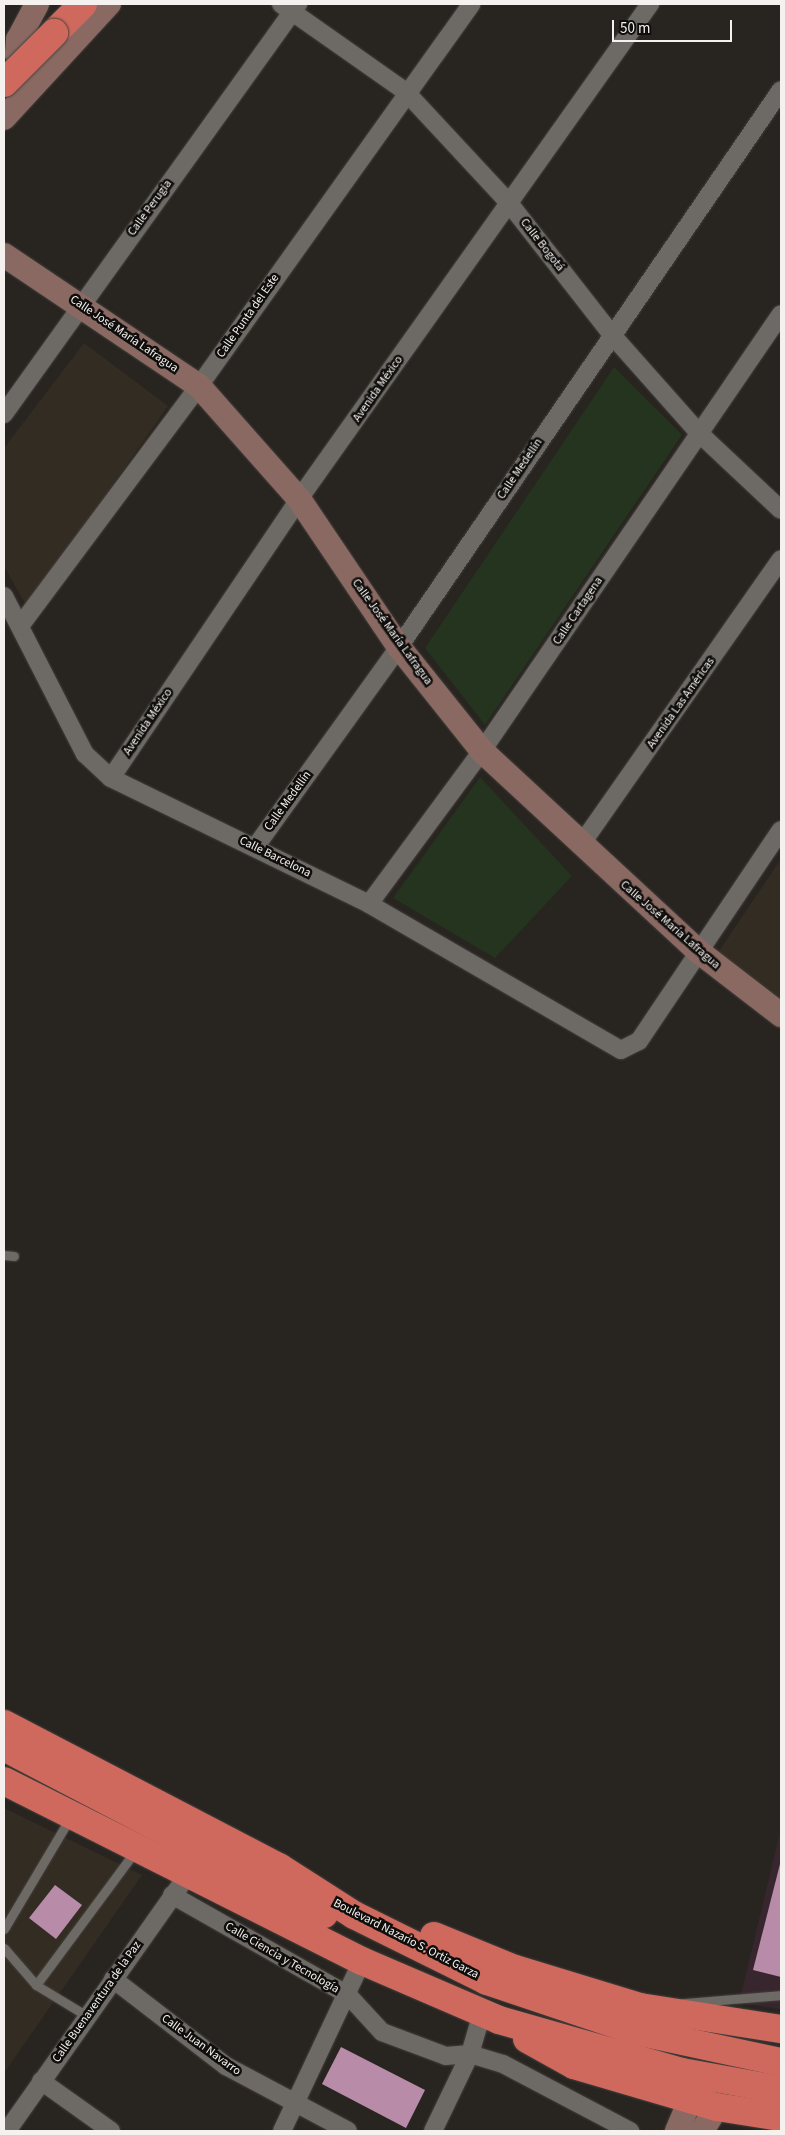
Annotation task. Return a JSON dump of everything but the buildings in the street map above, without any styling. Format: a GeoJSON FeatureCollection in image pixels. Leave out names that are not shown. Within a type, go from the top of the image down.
{"type":"FeatureCollection","features":[{"type":"Feature","properties":{"kind":"highway"},"geometry":{"type":"LineString","coordinates":[[4,59],[46,13],[83,4]]}},
{"type":"Feature","properties":{"kind":"highway"},"geometry":{"type":"LineString","coordinates":[[4,82],[46,13]]}},
{"type":"Feature","properties":{"kind":"highway","name":"Boulevard Nazario S. Ortiz Garza"},"geometry":{"type":"LineString","coordinates":[[4,1724],[279,1867],[354,1915],[487,1981],[688,2044],[781,2062]]}},
{"type":"Feature","properties":{"kind":"highway"},"geometry":{"type":"LineString","coordinates":[[4,1747],[239,1872],[418,1960],[487,1981]]}},
{"type":"Feature","properties":{"kind":"highway"},"geometry":{"type":"LineString","coordinates":[[4,1781],[362,1961],[490,2016],[682,2072],[781,2090]]}},
{"type":"Feature","properties":{"kind":"highway"},"geometry":{"type":"LineString","coordinates":[[279,1867],[516,1970],[640,2007],[781,2029]]}},
{"type":"Feature","properties":{"kind":"highway"},"geometry":{"type":"LineString","coordinates":[[490,2016],[574,2065],[716,2107],[781,2117]]}},
{"type":"Feature","properties":{"kind":"main road"},"geometry":{"type":"LineString","coordinates":[[4,118],[109,4]]}},
{"type":"Feature","properties":{"kind":"main road"},"geometry":{"type":"LineString","coordinates":[[46,13],[18,38],[17,54],[25,61],[48,60],[82,34]]}},
{"type":"Feature","properties":{"kind":"main road"},"geometry":{"type":"LineString","coordinates":[[4,34],[46,13]]}},
{"type":"Feature","properties":{"kind":"main road","name":"Calle José María Lafragua"},"geometry":{"type":"LineString","coordinates":[[4,255],[81,304],[199,386],[299,499],[399,646],[482,751],[580,846],[698,951],[781,1015]]}},
{"type":"Feature","properties":{"kind":"main road"},"geometry":{"type":"LineString","coordinates":[[677,2131],[690,2100]]}},
{"type":"Feature","properties":{"kind":"main road"},"geometry":{"type":"LineString","coordinates":[[702,2131],[716,2107]]}},
{"type":"Feature","properties":{"kind":"street","name":"Calle Punta del Este"},"geometry":{"type":"LineString","coordinates":[[20,626],[199,386],[405,91],[471,4]]}},
{"type":"Feature","properties":{"kind":"street","name":"Avenida México"},"geometry":{"type":"LineString","coordinates":[[111,778],[299,499],[650,4]]}},
{"type":"Feature","properties":{"kind":"street","name":"Calle Bogotá"},"geometry":{"type":"LineString","coordinates":[[290,6],[405,91],[509,203],[612,335],[699,433],[781,510]]}},
{"type":"Feature","properties":{"kind":"street","name":"Calle Perugia"},"geometry":{"type":"LineString","coordinates":[[4,414],[290,6]]}},
{"type":"Feature","properties":{"kind":"street","name":"Calle Medellín"},"geometry":{"type":"LineString","coordinates":[[256,846],[399,646],[781,90]]}},
{"type":"Feature","properties":{"kind":"street","name":"Calle Cartagena"},"geometry":{"type":"LineString","coordinates":[[369,904],[482,751],[781,314]]}},
{"type":"Feature","properties":{"kind":"street","name":"Avenida Las Américas"},"geometry":{"type":"LineString","coordinates":[[580,846],[781,559]]}},
{"type":"Feature","properties":{"kind":"street","name":"Calle Barcelona"},"geometry":{"type":"LineString","coordinates":[[4,596],[86,754],[111,778],[256,846],[369,904],[621,1050],[639,1041],[698,951]]}},
{"type":"Feature","properties":{"kind":"street"},"geometry":{"type":"LineString","coordinates":[[698,951],[781,830]]}},
{"type":"Feature","properties":{"kind":"street","name":"Calle Buenaventura de la Paz"},"geometry":{"type":"LineString","coordinates":[[7,2131],[189,1873]]}},
{"type":"Feature","properties":{"kind":"street","name":"Calle Ciencia y Tecnología"},"geometry":{"type":"LineString","coordinates":[[172,1895],[348,1995],[382,2032],[446,2056],[470,2054],[527,2074],[630,2131]]}},
{"type":"Feature","properties":{"kind":"street"},"geometry":{"type":"LineString","coordinates":[[282,2131],[296,2106],[362,1961]]}},
{"type":"Feature","properties":{"kind":"street","name":"Calle Juan Navarro"},"geometry":{"type":"LineString","coordinates":[[113,1979],[226,2066],[296,2106],[348,2131]]}},
{"type":"Feature","properties":{"kind":"street"},"geometry":{"type":"LineString","coordinates":[[433,2131],[490,2016]]}},
{"type":"Feature","properties":{"kind":"street"},"geometry":{"type":"LineString","coordinates":[[42,2081],[111,2131]]}},
{"type":"Feature","properties":{"kind":"lane"},"geometry":{"type":"LineString","coordinates":[[4,1255],[14,1256]]}},
{"type":"Feature","properties":{"kind":"lane"},"geometry":{"type":"LineString","coordinates":[[4,1929],[71,1816]]}},
{"type":"Feature","properties":{"kind":"lane"},"geometry":{"type":"LineString","coordinates":[[36,1985],[137,1848]]}},
{"type":"Feature","properties":{"kind":"lane"},"geometry":{"type":"LineString","coordinates":[[4,1948],[36,1985],[87,2016]]}},
{"type":"Feature","properties":{"kind":"lane"},"geometry":{"type":"LineString","coordinates":[[640,2007],[781,1995]]}},
{"type":"Feature","properties":{"kind":"shaded area"},"geometry":{"type":"Polygon","coordinates":[[[84,343],[168,406],[27,607],[4,566],[4,448],[84,343]]]}},
{"type":"Feature","properties":{"kind":"shaded area"},"geometry":{"type":"Polygon","coordinates":[[[781,859],[781,1000],[717,954],[781,859]]]}},
{"type":"Feature","properties":{"kind":"shaded area"},"geometry":{"type":"Polygon","coordinates":[[[4,1808],[142,1875],[4,2073],[4,1808]]]}},
{"type":"Feature","properties":{"kind":"shaded area"},"geometry":{"type":"Polygon","coordinates":[[[781,1828],[781,2009],[739,2003],[781,1828]]]}},
{"type":"Feature","properties":{"kind":"green space"},"geometry":{"type":"Polygon","coordinates":[[[614,367],[682,435],[485,725],[425,648],[614,367]]]}},
{"type":"Feature","properties":{"kind":"green space"},"geometry":{"type":"Polygon","coordinates":[[[480,777],[572,876],[495,958],[393,898],[480,777]]]}}]}
